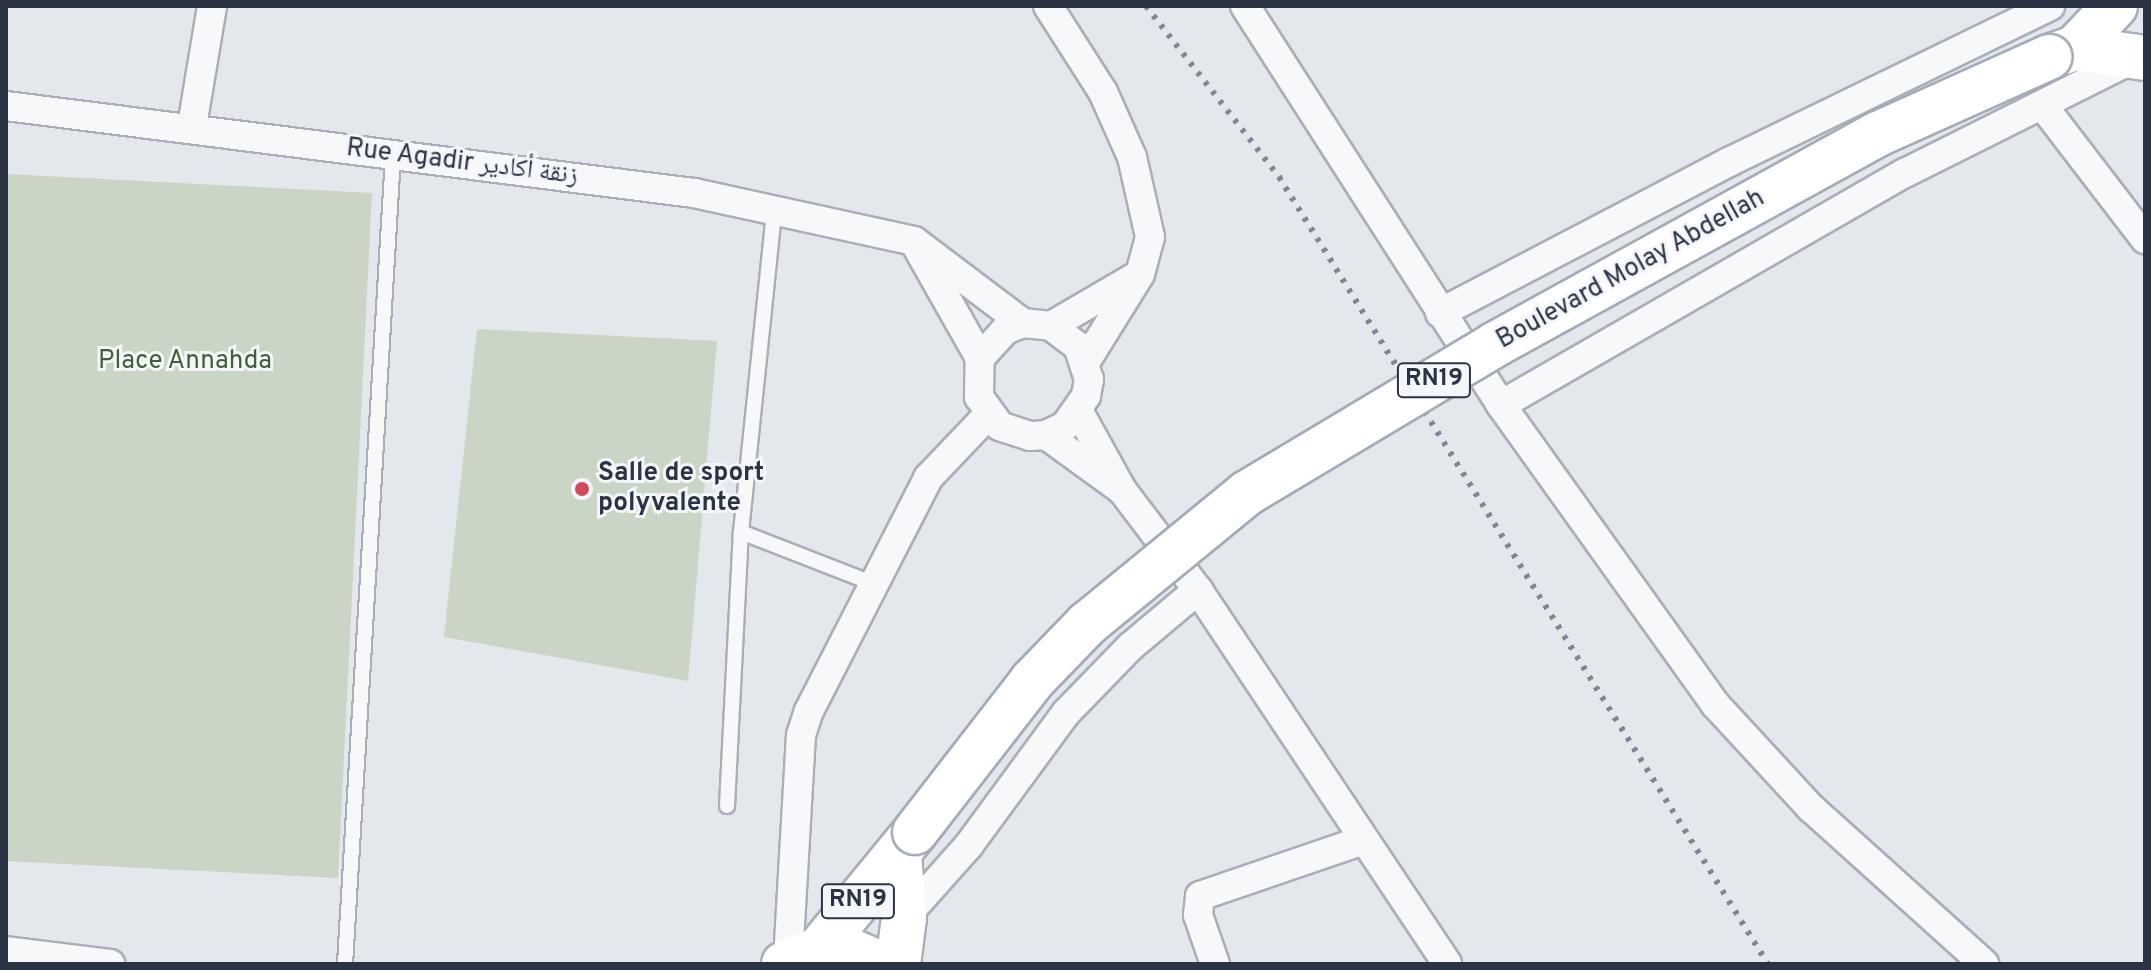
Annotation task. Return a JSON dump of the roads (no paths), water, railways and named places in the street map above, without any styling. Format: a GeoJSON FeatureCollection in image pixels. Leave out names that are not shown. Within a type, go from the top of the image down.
{"type":"FeatureCollection","features":[{"type":"Feature","properties":{"kind":"main road","name":"Boulevard Molay Abdellah"},"geometry":{"type":"LineString","coordinates":[[797,958],[907,843],[1032,681],[1110,604],[1247,493],[1494,345],[1878,134],[2062,52],[2115,6]]}},
{"type":"Feature","properties":{"kind":"main road"},"geometry":{"type":"LineString","coordinates":[[2062,52],[2142,47],[2138,6]]}},
{"type":"Feature","properties":{"kind":"main road","name":"RN19"},"geometry":{"type":"LineString","coordinates":[[898,964],[904,918],[907,843]]}},
{"type":"Feature","properties":{"kind":"main road","name":"RN19"},"geometry":{"type":"LineString","coordinates":[[797,958],[847,949],[880,964]]}},
{"type":"Feature","properties":{"kind":"street"},"geometry":{"type":"LineString","coordinates":[[192,126],[212,6]]}},
{"type":"Feature","properties":{"kind":"street"},"geometry":{"type":"LineString","coordinates":[[1048,6],[1103,92],[1132,157],[1150,237],[1140,274],[1086,361]]}},
{"type":"Feature","properties":{"kind":"street"},"geometry":{"type":"LineString","coordinates":[[1245,6],[1501,405],[1715,704],[1764,763],[1984,964]]}},
{"type":"Feature","properties":{"kind":"street"},"geometry":{"type":"LineString","coordinates":[[1440,313],[1729,162],[2050,6]]}},
{"type":"Feature","properties":{"kind":"street"},"geometry":{"type":"LineString","coordinates":[[1501,405],[1891,181],[2043,106],[2142,47]]}},
{"type":"Feature","properties":{"kind":"street","name":"Rue Agadir زنقة أكادير"},"geometry":{"type":"LineString","coordinates":[[6,106],[192,126],[694,193],[914,241]]}},
{"type":"Feature","properties":{"kind":"street"},"geometry":{"type":"LineString","coordinates":[[2043,106],[2145,239]]}},
{"type":"Feature","properties":{"kind":"street"},"geometry":{"type":"LineString","coordinates":[[914,241],[1023,323],[1051,326],[1072,340],[1086,361],[1089,379],[1079,412],[1046,435]]}},
{"type":"Feature","properties":{"kind":"street"},"geometry":{"type":"LineString","coordinates":[[914,241],[980,358]]}},
{"type":"Feature","properties":{"kind":"street"},"geometry":{"type":"LineString","coordinates":[[1051,326],[1140,274]]}},
{"type":"Feature","properties":{"kind":"street"},"geometry":{"type":"LineString","coordinates":[[1023,323],[990,342],[980,358],[976,378],[988,415],[1015,433],[1046,435],[1122,490]]}},
{"type":"Feature","properties":{"kind":"street"},"geometry":{"type":"LineString","coordinates":[[1079,412],[1122,490],[1198,590],[1361,841],[1447,964]]}},
{"type":"Feature","properties":{"kind":"street"},"geometry":{"type":"LineString","coordinates":[[797,958],[801,735],[872,583],[928,478],[988,415]]}},
{"type":"Feature","properties":{"kind":"street"},"geometry":{"type":"LineString","coordinates":[[904,918],[943,877],[1074,703],[1198,590]]}},
{"type":"Feature","properties":{"kind":"street"},"geometry":{"type":"LineString","coordinates":[[1215,964],[1198,915],[1200,896],[1361,841]]}},
{"type":"Feature","properties":{"kind":"street"},"geometry":{"type":"LineString","coordinates":[[6,951],[110,964]]}},
{"type":"Feature","properties":{"kind":"lane"},"geometry":{"type":"LineString","coordinates":[[345,964],[393,155]]}},
{"type":"Feature","properties":{"kind":"lane"},"geometry":{"type":"LineString","coordinates":[[727,806],[741,532],[774,210]]}},
{"type":"Feature","properties":{"kind":"lane"},"geometry":{"type":"LineString","coordinates":[[741,532],[872,583]]}},
{"type":"Feature","properties":{"kind":"railway"},"geometry":{"type":"LineString","coordinates":[[1146,6],[1279,177],[1768,964]]}},
{"type":"Feature","properties":{"kind":"place","name":"Salle de sport polyvalente"},"geometry":{"type":"Point","coordinates":[582,489]}},
{"type":"Feature","properties":{"kind":"park label","name":"Place Annahda"},"geometry":{"type":"Point","coordinates":[185,362]}}]}
